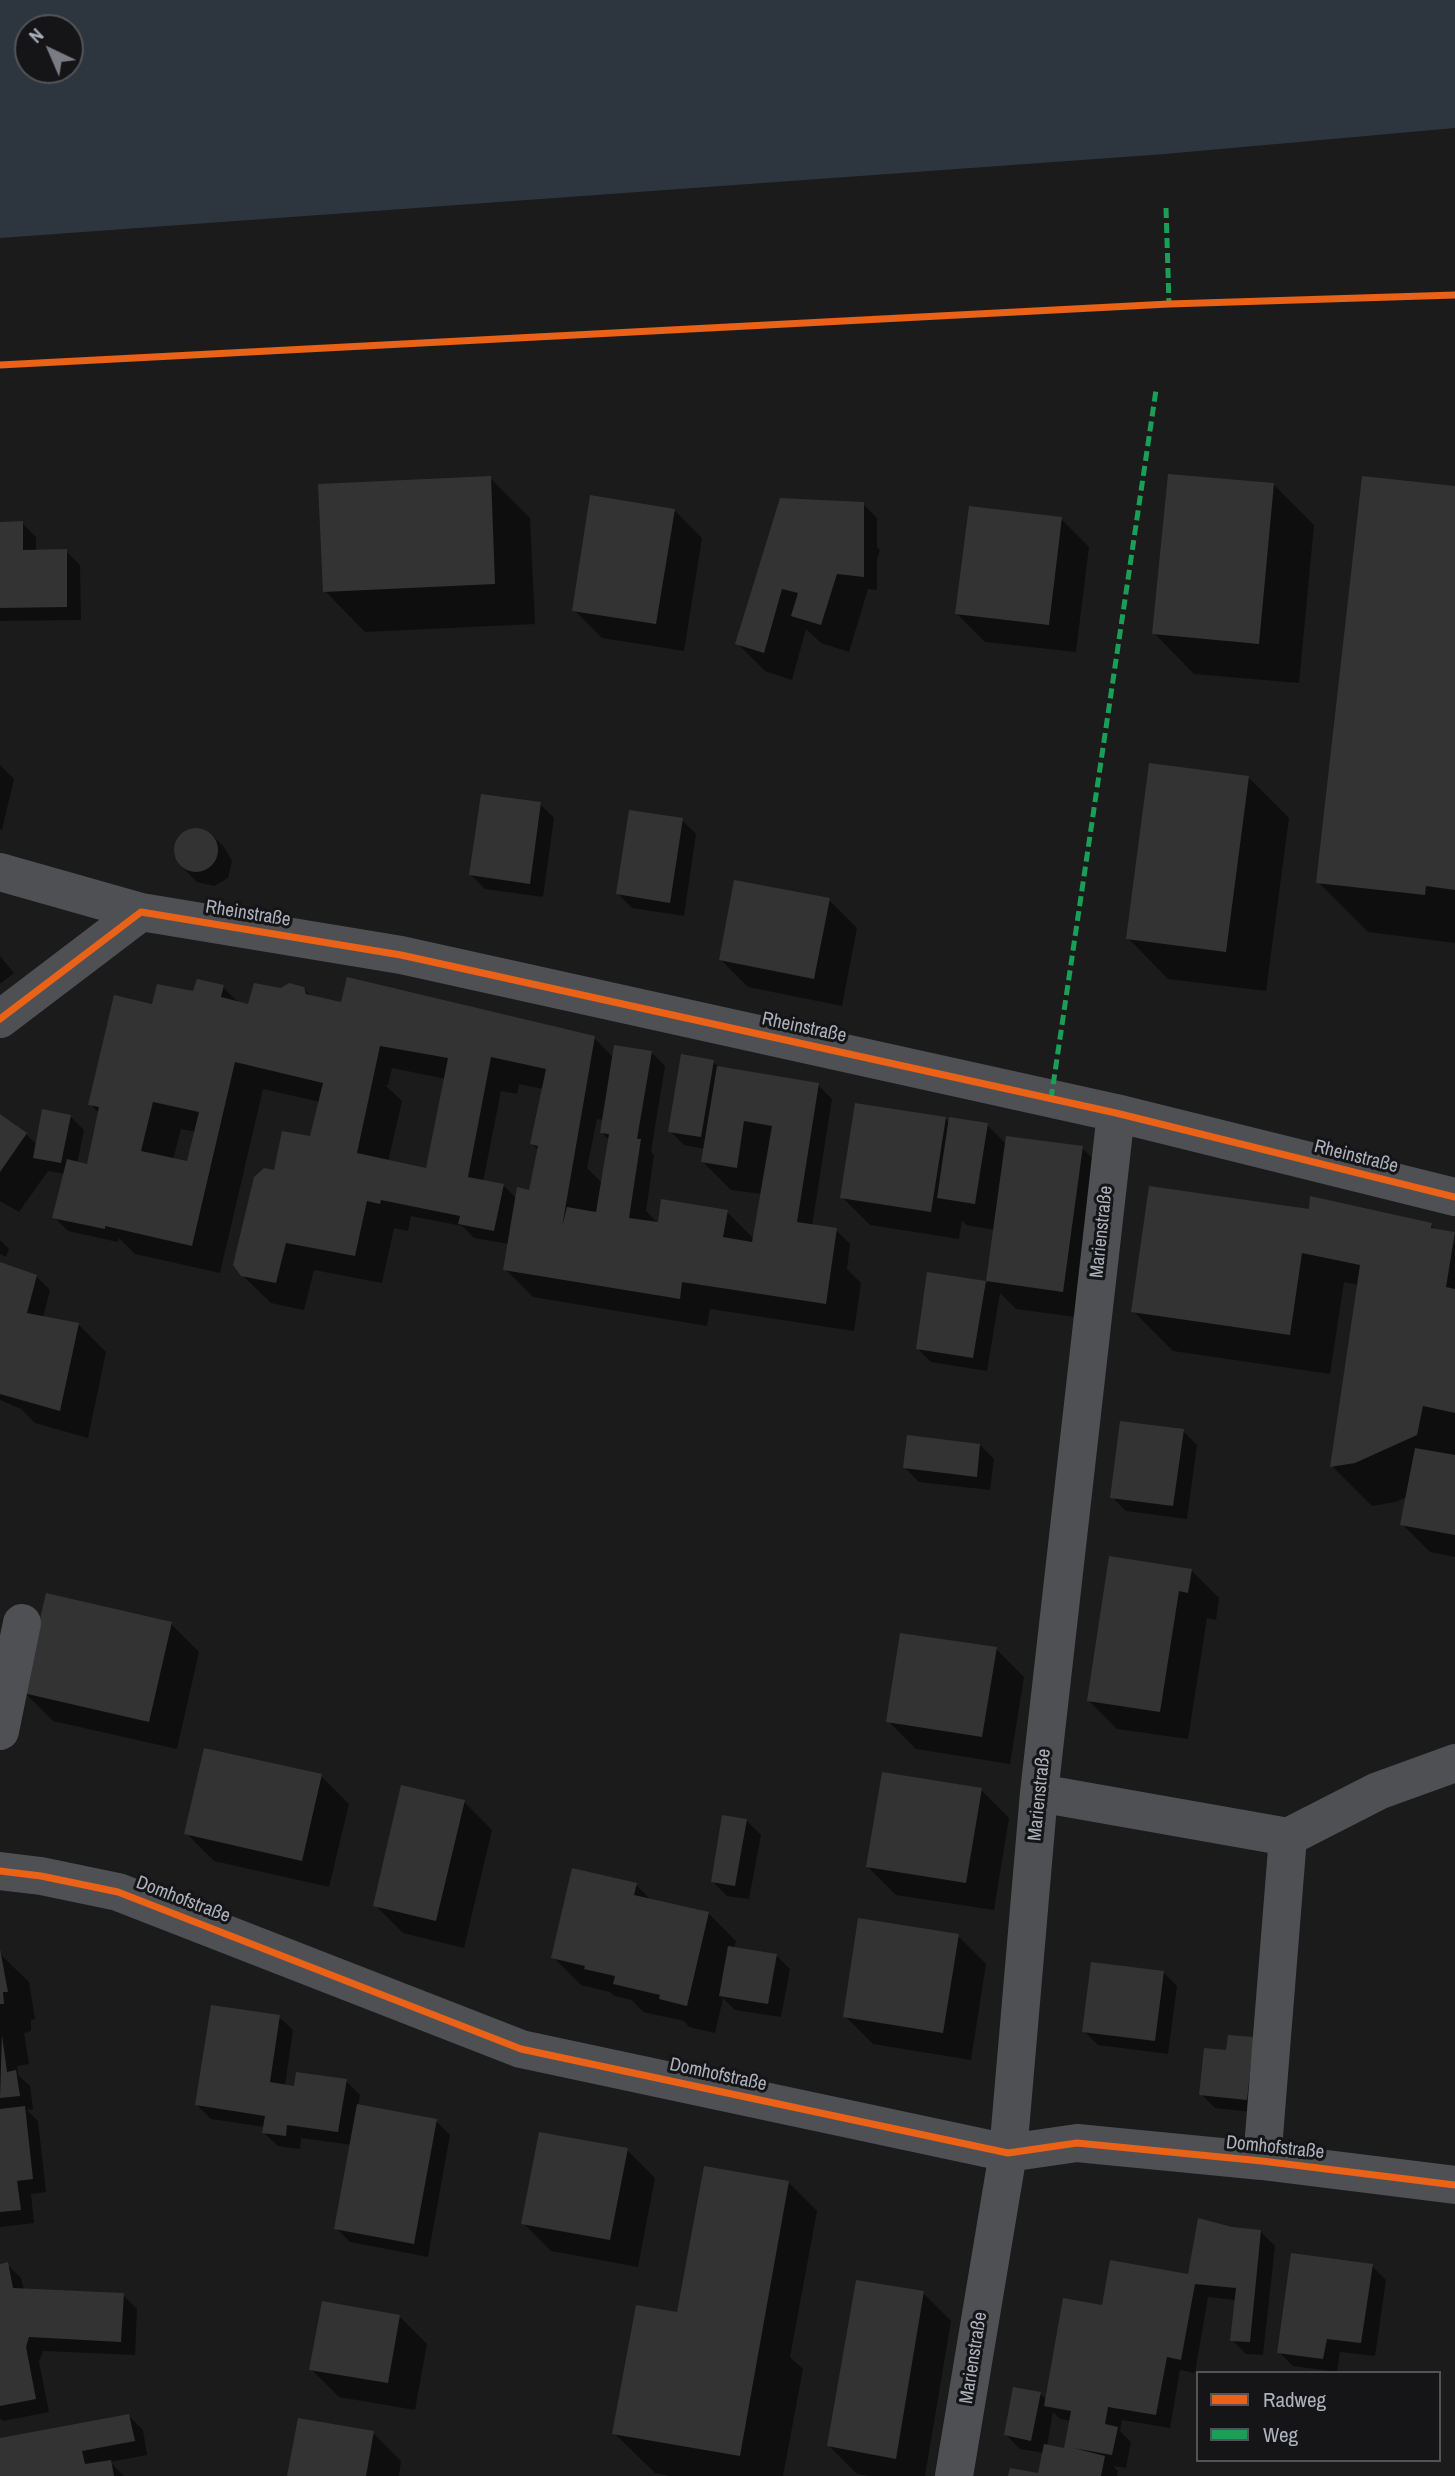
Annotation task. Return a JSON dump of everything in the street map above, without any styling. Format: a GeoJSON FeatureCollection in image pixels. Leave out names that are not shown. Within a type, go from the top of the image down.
{"type":"FeatureCollection","features":[{"type":"Feature","properties":{"kind":"street","name":"Rheinstraße"},"geometry":{"type":"LineString","coordinates":[[0,873],[141,912],[401,955],[1115,1113],[1455,1197]]}},
{"type":"Feature","properties":{"kind":"street"},"geometry":{"type":"LineString","coordinates":[[0,1019],[141,912]]}},
{"type":"Feature","properties":{"kind":"street","name":"Marienstraße"},"geometry":{"type":"LineString","coordinates":[[954,2476],[1008,2153],[1040,1793],[1115,1113]]}},
{"type":"Feature","properties":{"kind":"street"},"geometry":{"type":"LineString","coordinates":[[0,1731],[22,1623]]}},
{"type":"Feature","properties":{"kind":"street"},"geometry":{"type":"LineString","coordinates":[[1040,1793],[1288,1837],[1378,1791],[1455,1763]]}},
{"type":"Feature","properties":{"kind":"street"},"geometry":{"type":"LineString","coordinates":[[1262,2161],[1288,1837]]}},
{"type":"Feature","properties":{"kind":"street","name":"Domhofstraße"},"geometry":{"type":"LineString","coordinates":[[0,1871],[41,1876],[118,1892],[521,2049],[1008,2153],[1077,2143],[1262,2161],[1455,2185]]}},
{"type":"Feature","properties":{"kind":"shaded area"},"geometry":{"type":"Polygon","coordinates":[[[0,0],[1455,0],[1455,128],[1165,154],[0,238],[0,0]]]}},
{"type":"Feature","properties":{"kind":"building"},"geometry":{"type":"Polygon","coordinates":[[[1168,474],[1274,483],[1259,644],[1152,634],[1168,474]]]}},
{"type":"Feature","properties":{"kind":"building"},"geometry":{"type":"Polygon","coordinates":[[[491,476],[495,584],[323,592],[318,484],[491,476]]]}},
{"type":"Feature","properties":{"kind":"building"},"geometry":{"type":"Polygon","coordinates":[[[1362,476],[1455,486],[1455,890],[1426,886],[1425,895],[1316,883],[1362,476]]]}},
{"type":"Feature","properties":{"kind":"building"},"geometry":{"type":"Polygon","coordinates":[[[590,495],[675,509],[656,624],[572,611],[590,495]]]}},
{"type":"Feature","properties":{"kind":"building"},"geometry":{"type":"Polygon","coordinates":[[[780,498],[864,502],[864,577],[837,574],[821,625],[791,616],[798,593],[782,589],[764,653],[735,644],[780,498]]]}},
{"type":"Feature","properties":{"kind":"building"},"geometry":{"type":"Polygon","coordinates":[[[969,506],[1062,517],[1049,625],[955,614],[969,506]]]}},
{"type":"Feature","properties":{"kind":"building"},"geometry":{"type":"Polygon","coordinates":[[[23,521],[23,550],[67,549],[67,607],[0,608],[0,522],[23,521]]]}},
{"type":"Feature","properties":{"kind":"building"},"geometry":{"type":"Polygon","coordinates":[[[1149,763],[1249,776],[1226,952],[1126,939],[1149,763]]]}},
{"type":"Feature","properties":{"kind":"building"},"geometry":{"type":"Polygon","coordinates":[[[481,794],[541,802],[530,884],[469,875],[481,794]]]}},
{"type":"Feature","properties":{"kind":"building"},"geometry":{"type":"Polygon","coordinates":[[[629,810],[683,818],[670,903],[616,894],[629,810]]]}},
{"type":"Feature","properties":{"kind":"building"},"geometry":{"type":"Polygon","coordinates":[[[196,828],[205,829],[212,834],[217,841],[217,859],[212,866],[205,871],[196,872],[187,871],[180,866],[175,859],[174,850],[175,841],[180,834],[187,829],[196,828]]]}},
{"type":"Feature","properties":{"kind":"building"},"geometry":{"type":"Polygon","coordinates":[[[734,880],[830,898],[814,979],[719,960],[734,880]]]}},
{"type":"Feature","properties":{"kind":"building"},"geometry":{"type":"Polygon","coordinates":[[[347,977],[595,1036],[562,1227],[567,1207],[596,1212],[609,1134],[600,1133],[614,1045],[652,1051],[637,1139],[641,1139],[629,1218],[658,1222],[661,1199],[728,1210],[723,1237],[752,1242],[772,1126],[744,1121],[737,1168],[701,1162],[717,1066],[819,1083],[797,1222],[837,1228],[826,1304],[682,1282],[680,1299],[503,1270],[517,1187],[529,1190],[538,1146],[530,1144],[546,1069],[491,1057],[468,1177],[504,1184],[494,1231],[458,1224],[460,1216],[381,1200],[380,1204],[367,1201],[355,1256],[286,1243],[276,1283],[241,1276],[233,1265],[254,1177],[264,1168],[274,1170],[282,1131],[310,1136],[323,1083],[235,1062],[192,1246],[105,1226],[105,1229],[52,1218],[67,1159],[87,1164],[99,1107],[88,1105],[114,995],[152,1004],[157,984],[193,991],[197,979],[224,985],[221,997],[248,1004],[254,983],[281,988],[289,983],[304,987],[306,994],[341,1002],[347,977]],[[380,1046],[357,1153],[426,1168],[448,1058],[380,1046]],[[153,1102],[141,1151],[187,1161],[199,1112],[153,1102]]]}},
{"type":"Feature","properties":{"kind":"building"},"geometry":{"type":"Polygon","coordinates":[[[681,1054],[714,1060],[701,1137],[668,1132],[681,1054]]]}},
{"type":"Feature","properties":{"kind":"building"},"geometry":{"type":"Polygon","coordinates":[[[855,1103],[946,1117],[931,1212],[840,1198],[855,1103]]]}},
{"type":"Feature","properties":{"kind":"building"},"geometry":{"type":"Polygon","coordinates":[[[42,1109],[71,1115],[61,1163],[33,1158],[42,1109]]]}},
{"type":"Feature","properties":{"kind":"building"},"geometry":{"type":"Polygon","coordinates":[[[0,1114],[27,1133],[0,1172],[0,1114]]]}},
{"type":"Feature","properties":{"kind":"building"},"geometry":{"type":"Polygon","coordinates":[[[949,1117],[988,1123],[975,1204],[937,1198],[949,1117]]]}},
{"type":"Feature","properties":{"kind":"building"},"geometry":{"type":"Polygon","coordinates":[[[1006,1136],[1083,1146],[1063,1292],[986,1281],[1006,1136]]]}},
{"type":"Feature","properties":{"kind":"building"},"geometry":{"type":"Polygon","coordinates":[[[1149,1186],[1309,1209],[1310,1196],[1432,1223],[1431,1228],[1455,1232],[1446,1287],[1455,1289],[1455,1413],[1423,1406],[1417,1435],[1355,1463],[1330,1467],[1360,1265],[1302,1253],[1290,1335],[1131,1312],[1149,1186]]]}},
{"type":"Feature","properties":{"kind":"building"},"geometry":{"type":"Polygon","coordinates":[[[0,1262],[37,1275],[27,1313],[79,1323],[60,1411],[0,1394],[0,1262]]]}},
{"type":"Feature","properties":{"kind":"building"},"geometry":{"type":"Polygon","coordinates":[[[927,1272],[986,1281],[973,1358],[916,1349],[927,1272]]]}},
{"type":"Feature","properties":{"kind":"building"},"geometry":{"type":"Polygon","coordinates":[[[1120,1421],[1184,1429],[1173,1506],[1110,1498],[1120,1421]]]}},
{"type":"Feature","properties":{"kind":"building"},"geometry":{"type":"Polygon","coordinates":[[[907,1435],[980,1444],[977,1477],[903,1468],[907,1435]]]}},
{"type":"Feature","properties":{"kind":"building"},"geometry":{"type":"Polygon","coordinates":[[[1415,1448],[1455,1455],[1455,1535],[1400,1525],[1415,1448]]]}},
{"type":"Feature","properties":{"kind":"building"},"geometry":{"type":"Polygon","coordinates":[[[1109,1556],[1192,1569],[1188,1593],[1179,1591],[1160,1712],[1087,1701],[1109,1556]]]}},
{"type":"Feature","properties":{"kind":"building"},"geometry":{"type":"Polygon","coordinates":[[[46,1593],[172,1622],[149,1722],[23,1693],[46,1593]]]}},
{"type":"Feature","properties":{"kind":"building"},"geometry":{"type":"Polygon","coordinates":[[[900,1633],[997,1647],[982,1737],[886,1722],[900,1633]]]}},
{"type":"Feature","properties":{"kind":"building"},"geometry":{"type":"Polygon","coordinates":[[[204,1748],[322,1774],[302,1861],[184,1834],[204,1748]]]}},
{"type":"Feature","properties":{"kind":"building"},"geometry":{"type":"Polygon","coordinates":[[[882,1772],[982,1788],[966,1883],[866,1867],[882,1772]]]}},
{"type":"Feature","properties":{"kind":"building"},"geometry":{"type":"Polygon","coordinates":[[[401,1785],[465,1800],[436,1921],[373,1906],[401,1785]]]}},
{"type":"Feature","properties":{"kind":"building"},"geometry":{"type":"Polygon","coordinates":[[[722,1815],[747,1819],[735,1886],[711,1882],[722,1815]]]}},
{"type":"Feature","properties":{"kind":"building"},"geometry":{"type":"Polygon","coordinates":[[[572,1868],[637,1883],[634,1895],[709,1912],[687,2006],[659,1999],[660,1995],[613,1984],[615,1976],[551,1958],[572,1868]]]}},
{"type":"Feature","properties":{"kind":"building"},"geometry":{"type":"Polygon","coordinates":[[[858,1918],[959,1934],[943,2033],[843,2017],[858,1918]]]}},
{"type":"Feature","properties":{"kind":"building"},"geometry":{"type":"Polygon","coordinates":[[[728,1946],[777,1954],[768,2004],[719,1996],[728,1946]]]}},
{"type":"Feature","properties":{"kind":"building"},"geometry":{"type":"Polygon","coordinates":[[[0,1949],[8,1992],[3,1992],[4,2004],[0,2004],[0,1949]]]}},
{"type":"Feature","properties":{"kind":"building"},"geometry":{"type":"Polygon","coordinates":[[[1091,1962],[1164,1971],[1155,2041],[1082,2032],[1091,1962]]]}},
{"type":"Feature","properties":{"kind":"building"},"geometry":{"type":"Polygon","coordinates":[[[211,2005],[280,2015],[270,2082],[294,2086],[296,2072],[347,2079],[338,2132],[287,2125],[286,2136],[262,2133],[265,2116],[195,2105],[211,2005]]]}},
{"type":"Feature","properties":{"kind":"building"},"geometry":{"type":"Polygon","coordinates":[[[2,2035],[7,2072],[16,2070],[20,2096],[0,2098],[2,2035]]]}},
{"type":"Feature","properties":{"kind":"building"},"geometry":{"type":"Polygon","coordinates":[[[1228,2035],[1254,2037],[1247,2100],[1199,2095],[1204,2048],[1226,2050],[1228,2035]]]}},
{"type":"Feature","properties":{"kind":"building"},"geometry":{"type":"Polygon","coordinates":[[[357,2104],[437,2119],[414,2244],[334,2229],[357,2104]]]}},
{"type":"Feature","properties":{"kind":"building"},"geometry":{"type":"Polygon","coordinates":[[[25,2106],[33,2179],[17,2181],[21,2210],[0,2212],[0,2109],[25,2106]]]}},
{"type":"Feature","properties":{"kind":"building"},"geometry":{"type":"Polygon","coordinates":[[[539,2132],[628,2148],[610,2240],[521,2224],[539,2132]]]}},
{"type":"Feature","properties":{"kind":"building"},"geometry":{"type":"Polygon","coordinates":[[[704,2166],[789,2181],[740,2456],[612,2434],[636,2305],[677,2312],[704,2166]]]}},
{"type":"Feature","properties":{"kind":"building"},"geometry":{"type":"Polygon","coordinates":[[[1198,2218],[1232,2227],[1261,2230],[1250,2342],[1230,2341],[1236,2288],[1195,2284],[1181,2360],[1167,2357],[1156,2415],[1108,2407],[1105,2424],[1118,2427],[1112,2455],[1073,2448],[1105,2456],[1101,2476],[1008,2476],[1010,2468],[1038,2473],[1044,2444],[1064,2448],[1071,2411],[1044,2406],[1063,2298],[1102,2305],[1110,2260],[1188,2274],[1198,2218]]]}},
{"type":"Feature","properties":{"kind":"building"},"geometry":{"type":"Polygon","coordinates":[[[1291,2253],[1373,2264],[1361,2343],[1327,2339],[1323,2359],[1277,2353],[1291,2253]]]}},
{"type":"Feature","properties":{"kind":"building"},"geometry":{"type":"Polygon","coordinates":[[[8,2262],[13,2288],[124,2293],[121,2342],[29,2337],[26,2347],[36,2399],[0,2406],[0,2264],[8,2262]]]}},
{"type":"Feature","properties":{"kind":"building"},"geometry":{"type":"Polygon","coordinates":[[[856,2280],[924,2291],[896,2459],[827,2446],[856,2280]]]}},
{"type":"Feature","properties":{"kind":"building"},"geometry":{"type":"Polygon","coordinates":[[[322,2301],[400,2315],[388,2383],[309,2370],[322,2301]]]}},
{"type":"Feature","properties":{"kind":"building"},"geometry":{"type":"Polygon","coordinates":[[[1013,2387],[1041,2392],[1031,2441],[1004,2435],[1013,2387]]]}},
{"type":"Feature","properties":{"kind":"building"},"geometry":{"type":"Polygon","coordinates":[[[129,2414],[135,2441],[82,2451],[85,2464],[111,2460],[114,2476],[0,2476],[0,2438],[129,2414]]]}},
{"type":"Feature","properties":{"kind":"building"},"geometry":{"type":"Polygon","coordinates":[[[298,2418],[374,2431],[366,2476],[287,2476],[298,2418]]]}},
{"type":"Feature","properties":{"kind":"marked path"},"geometry":{"type":"LineString","coordinates":[[1166,208],[1169,304]]}},
{"type":"Feature","properties":{"kind":"marked path"},"geometry":{"type":"LineString","coordinates":[[1051,1099],[1156,390]]}},
{"type":"Feature","properties":{"kind":"cycle path"},"geometry":{"type":"LineString","coordinates":[[0,365],[1169,304],[1455,295]]}},
{"type":"Feature","properties":{"kind":"cycle path"},"geometry":{"type":"LineString","coordinates":[[0,1019],[141,912],[401,955],[1116,1113],[1455,1197]]}},
{"type":"Feature","properties":{"kind":"cycle path"},"geometry":{"type":"LineString","coordinates":[[0,1871],[41,1876],[118,1892],[521,2049],[1008,2153],[1077,2143],[1262,2161],[1455,2185]]}}]}
